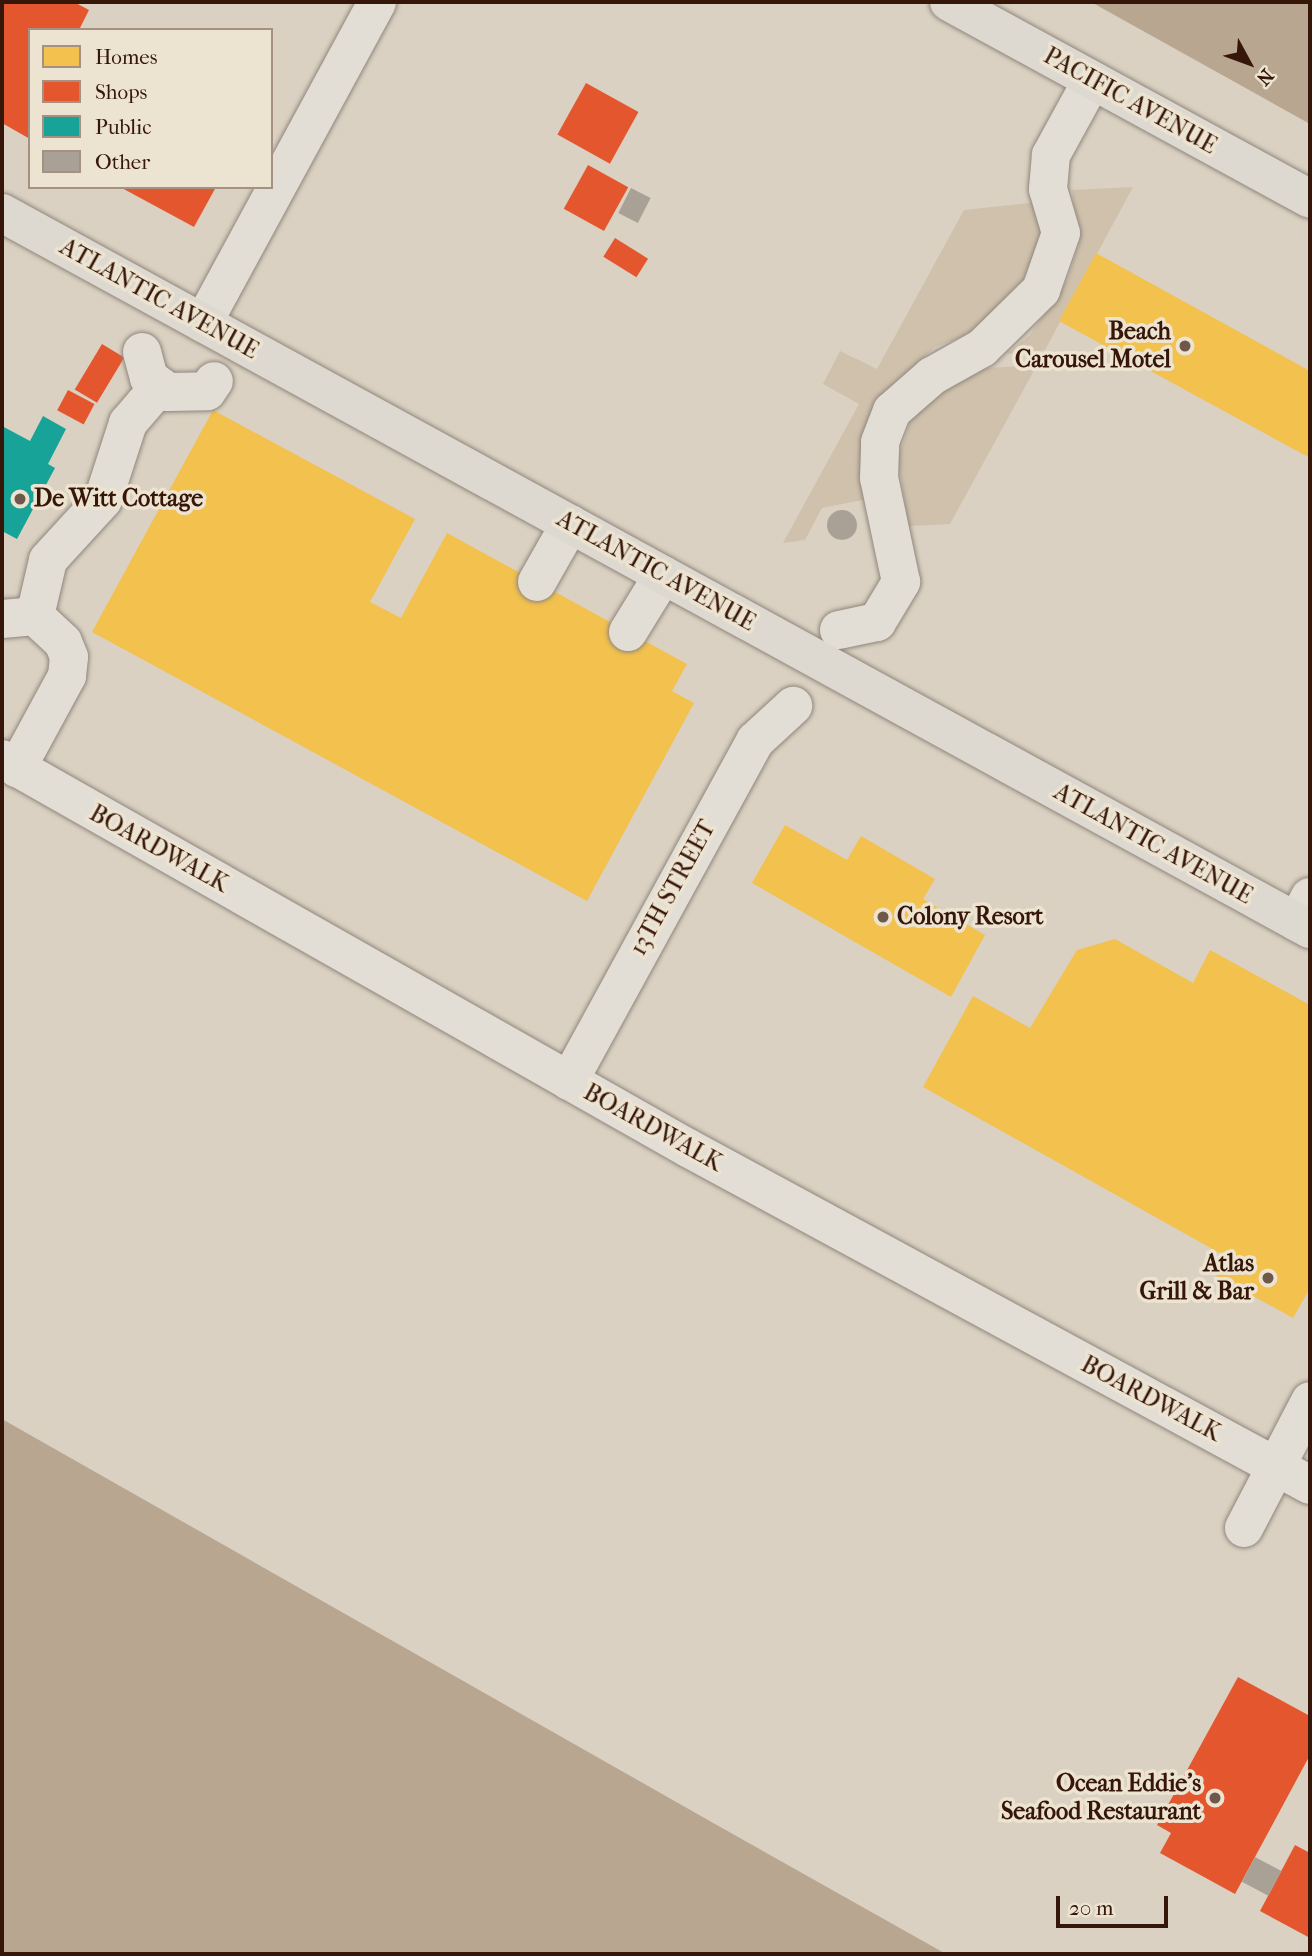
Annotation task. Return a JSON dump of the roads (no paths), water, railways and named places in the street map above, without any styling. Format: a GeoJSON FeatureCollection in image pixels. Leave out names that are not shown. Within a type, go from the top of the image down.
{"type":"FeatureCollection","features":[{"type":"Feature","properties":{"kind":"main road","name":"PACIFIC AVENUE"},"geometry":{"type":"LineString","coordinates":[[949,2],[1310,199]]}},
{"type":"Feature","properties":{"kind":"main road","name":"ATLANTIC AVENUE"},"geometry":{"type":"LineString","coordinates":[[2,213],[663,575],[1306,916]]}},
{"type":"Feature","properties":{"kind":"street"},"geometry":{"type":"LineString","coordinates":[[202,323],[377,2]]}},
{"type":"Feature","properties":{"kind":"street"},"geometry":{"type":"LineString","coordinates":[[839,629],[877,622],[901,582],[879,478],[880,442],[892,411],[932,376],[982,348],[1041,290],[1060,233],[1048,190],[1051,155],[1092,80]]}},
{"type":"Feature","properties":{"kind":"street"},"geometry":{"type":"LineString","coordinates":[[142,352],[158,388]]}},
{"type":"Feature","properties":{"kind":"street"},"geometry":{"type":"LineString","coordinates":[[158,388],[186,395],[207,391],[214,381]]}},
{"type":"Feature","properties":{"kind":"street"},"geometry":{"type":"LineString","coordinates":[[10,763],[67,676],[63,642],[18,617],[48,559],[103,500],[128,423],[158,388]]}},
{"type":"Feature","properties":{"kind":"street"},"geometry":{"type":"LineString","coordinates":[[537,582],[570,524]]}},
{"type":"Feature","properties":{"kind":"street"},"geometry":{"type":"LineString","coordinates":[[628,632],[663,575]]}},
{"type":"Feature","properties":{"kind":"street","name":"13TH STREET"},"geometry":{"type":"LineString","coordinates":[[569,1081],[755,741],[793,706]]}},
{"type":"Feature","properties":{"kind":"street","name":"BOARDWALK"},"geometry":{"type":"LineString","coordinates":[[10,763],[569,1081],[1310,1485]]}},
{"type":"Feature","properties":{"kind":"street"},"geometry":{"type":"LineString","coordinates":[[1244,1528],[1310,1401]]}},
{"type":"Feature","properties":{"kind":"place","name":"Beach Carousel Motel"},"geometry":{"type":"Point","coordinates":[1185,346]}},
{"type":"Feature","properties":{"kind":"place","name":"De Witt Cottage"},"geometry":{"type":"Point","coordinates":[20,499]}},
{"type":"Feature","properties":{"kind":"place","name":"Colony Resort"},"geometry":{"type":"Point","coordinates":[883,917]}},
{"type":"Feature","properties":{"kind":"place","name":"Atlas Grill & Bar"},"geometry":{"type":"Point","coordinates":[1268,1278]}},
{"type":"Feature","properties":{"kind":"place","name":"Ocean Eddie's Seafood Restaurant"},"geometry":{"type":"Point","coordinates":[1215,1798]}}]}
